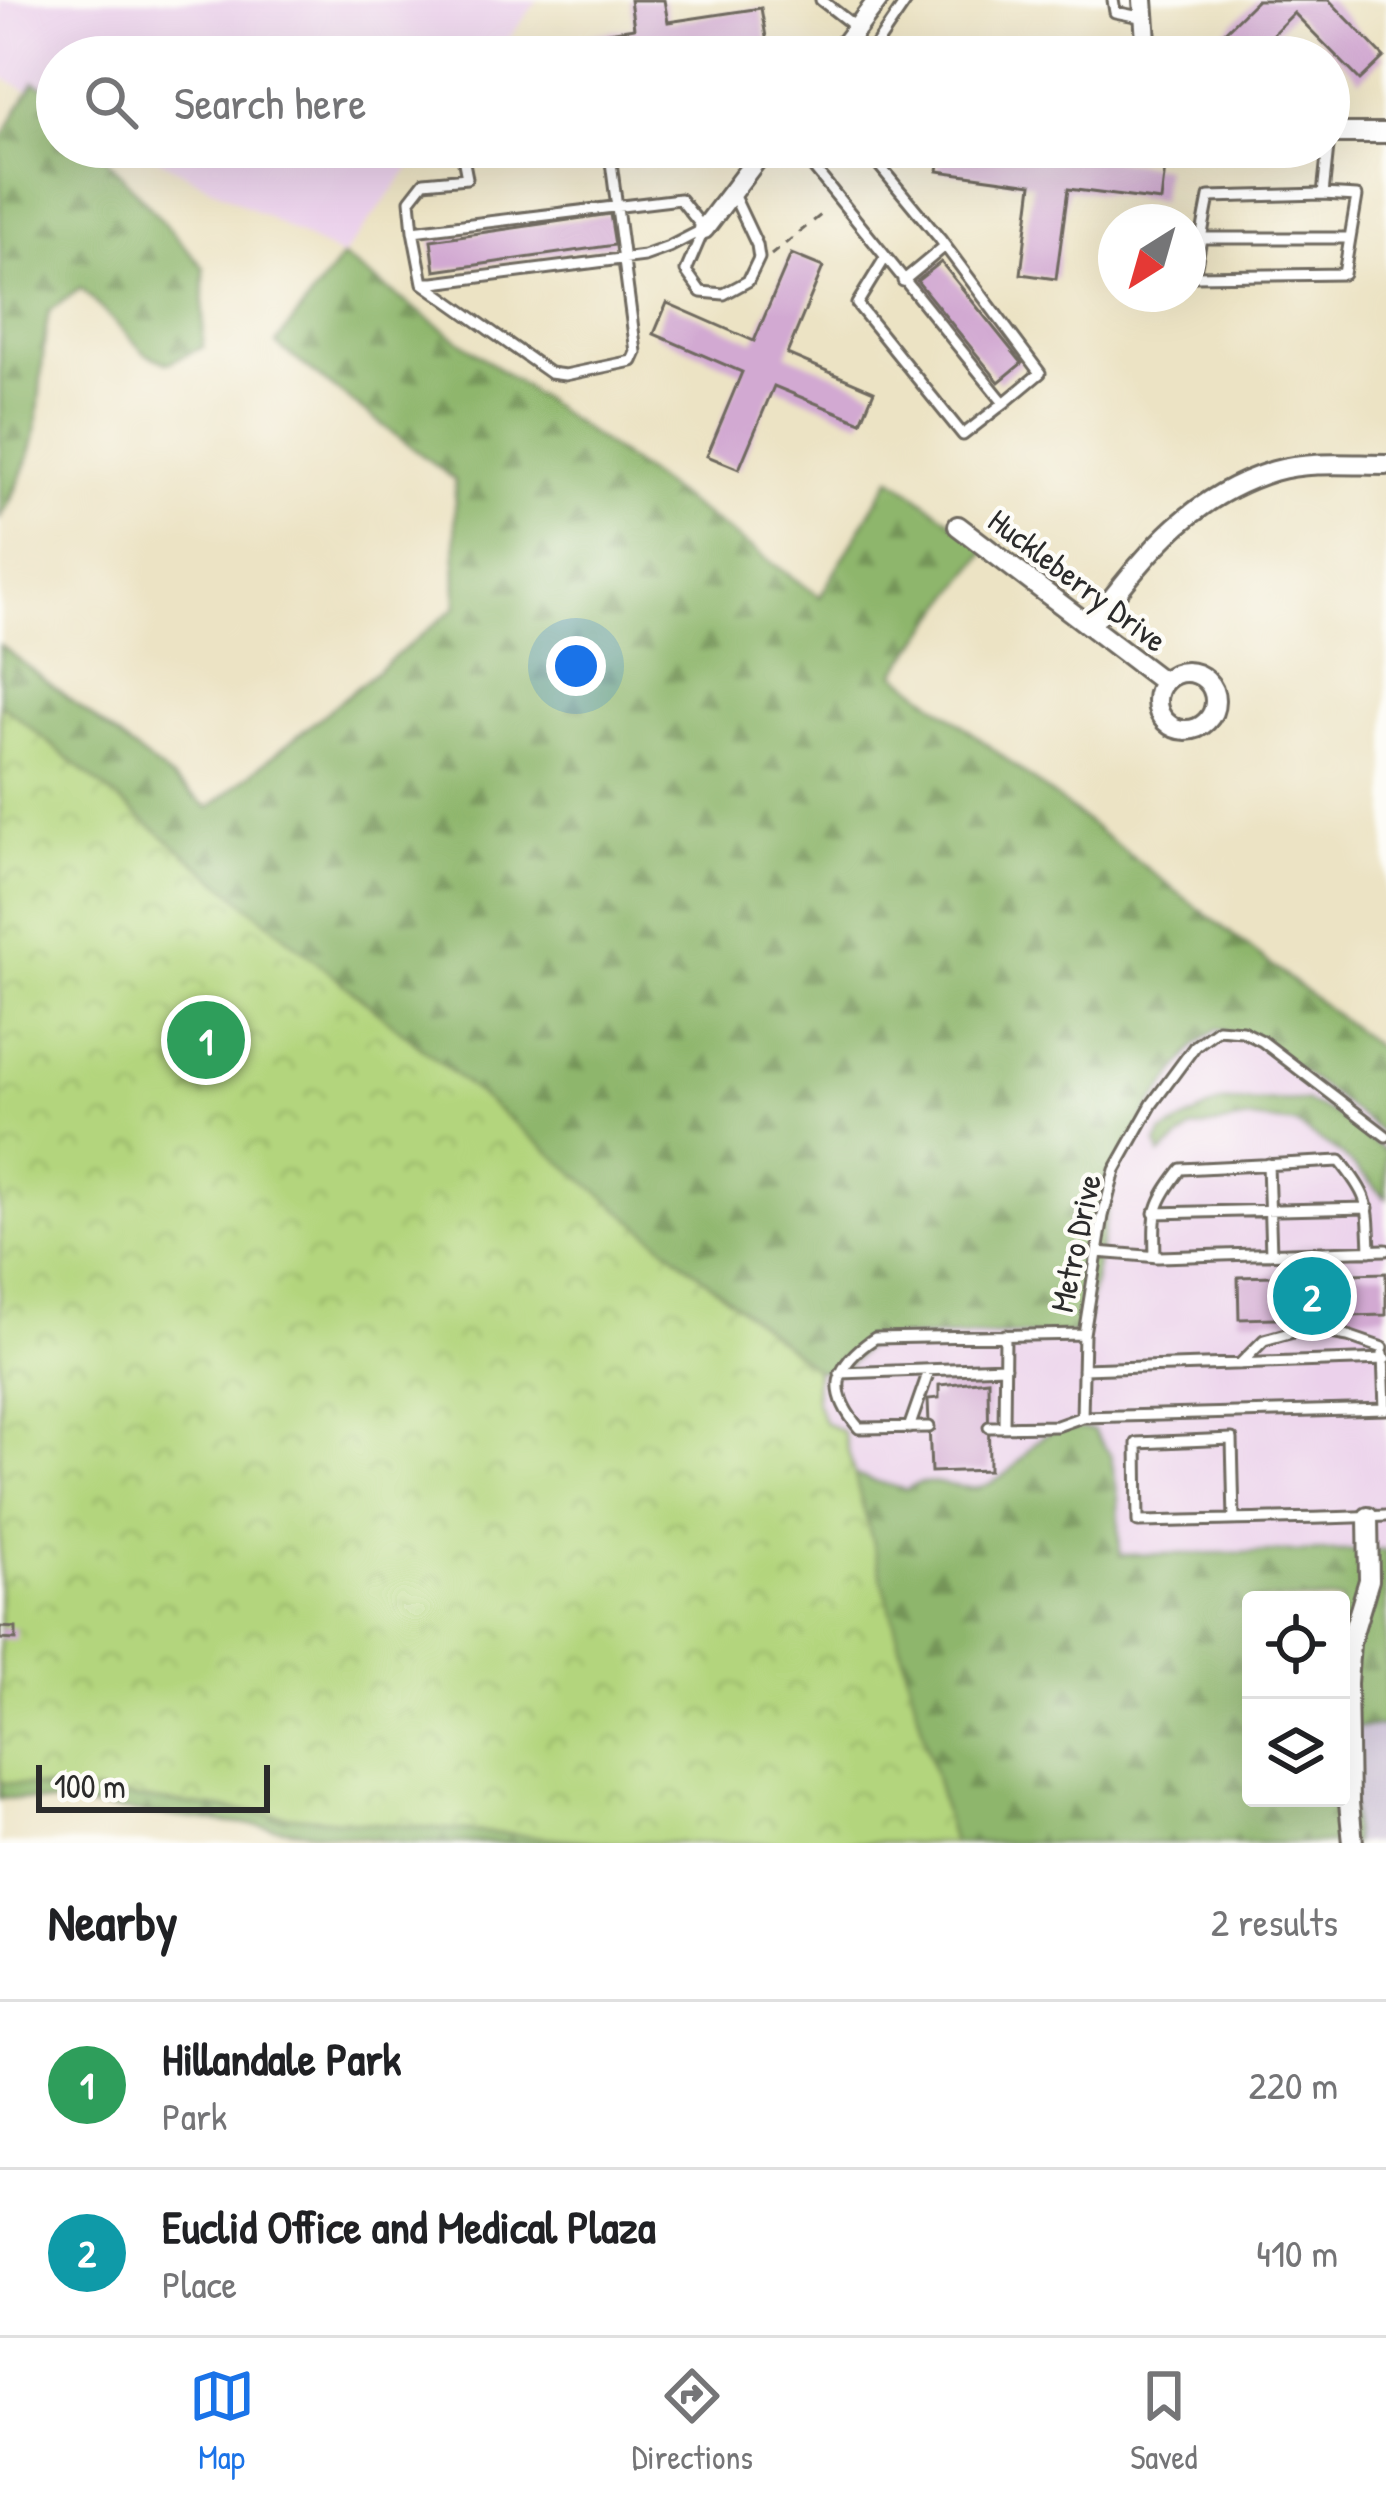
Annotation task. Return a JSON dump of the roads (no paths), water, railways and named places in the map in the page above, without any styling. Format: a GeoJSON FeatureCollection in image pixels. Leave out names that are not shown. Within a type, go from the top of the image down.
{"type":"FeatureCollection","features":[{"type":"Feature","properties":{"kind":"street"},"geometry":{"type":"LineString","coordinates":[[851,36],[878,0]]}},
{"type":"Feature","properties":{"kind":"street"},"geometry":{"type":"LineString","coordinates":[[1350,134],[1386,133]]}},
{"type":"Feature","properties":{"kind":"street"},"geometry":{"type":"LineString","coordinates":[[704,229],[751,168]]}},
{"type":"Feature","properties":{"kind":"street"},"geometry":{"type":"LineString","coordinates":[[1091,626],[1154,545],[1180,521],[1227,491],[1276,470],[1386,465]]}},
{"type":"Feature","properties":{"kind":"street","name":"Huckleberry Drive"},"geometry":{"type":"LineString","coordinates":[[958,526],[1162,681]]}},
{"type":"Feature","properties":{"kind":"street"},"geometry":{"type":"LineString","coordinates":[[1353,1843],[1347,1682],[1350,1643],[1369,1580],[1377,1517]]}},
{"type":"Feature","properties":{"kind":"lane"},"geometry":{"type":"LineString","coordinates":[[821,0],[857,28]]}},
{"type":"Feature","properties":{"kind":"lane"},"geometry":{"type":"LineString","coordinates":[[882,36],[907,0]]}},
{"type":"Feature","properties":{"kind":"lane"},"geometry":{"type":"LineString","coordinates":[[1113,0],[1119,15],[1144,9]]}},
{"type":"Feature","properties":{"kind":"lane"},"geometry":{"type":"LineString","coordinates":[[465,168],[467,178],[424,182],[410,200],[423,283],[550,373],[565,375],[632,361],[636,352],[611,168]]}},
{"type":"Feature","properties":{"kind":"lane"},"geometry":{"type":"LineString","coordinates":[[813,168],[1004,403]]}},
{"type":"Feature","properties":{"kind":"lane"},"geometry":{"type":"LineString","coordinates":[[881,168],[1040,373],[963,435],[857,304],[884,258]]}},
{"type":"Feature","properties":{"kind":"lane"},"geometry":{"type":"LineString","coordinates":[[1324,194],[1326,168]]}},
{"type":"Feature","properties":{"kind":"lane"},"geometry":{"type":"LineString","coordinates":[[704,229],[686,271],[701,292],[724,294],[748,281],[759,258],[757,245],[732,192]]}},
{"type":"Feature","properties":{"kind":"lane"},"geometry":{"type":"LineString","coordinates":[[1206,212],[1209,197],[1357,196],[1344,274],[1206,276]]}},
{"type":"Feature","properties":{"kind":"lane"},"geometry":{"type":"LineString","coordinates":[[413,231],[680,199],[704,229]]}},
{"type":"Feature","properties":{"kind":"lane"},"geometry":{"type":"LineString","coordinates":[[423,283],[644,256],[704,229]]}},
{"type":"Feature","properties":{"kind":"lane"},"geometry":{"type":"LineString","coordinates":[[1206,238],[1350,238]]}},
{"type":"Feature","properties":{"kind":"lane"},"geometry":{"type":"LineString","coordinates":[[903,281],[945,246]]}},
{"type":"Feature","properties":{"kind":"lane","name":"Metro Drive"},"geometry":{"type":"LineString","coordinates":[[1082,1417],[1084,1334],[1115,1170],[1152,1104],[1196,1046],[1217,1029],[1242,1031],[1262,1041],[1386,1136]]}},
{"type":"Feature","properties":{"kind":"lane"},"geometry":{"type":"LineString","coordinates":[[1155,1257],[1154,1213],[1181,1168],[1340,1161],[1363,1189],[1370,1251]]}},
{"type":"Feature","properties":{"kind":"lane"},"geometry":{"type":"LineString","coordinates":[[1268,1164],[1271,1254]]}},
{"type":"Feature","properties":{"kind":"lane"},"geometry":{"type":"LineString","coordinates":[[1154,1213],[1368,1208]]}},
{"type":"Feature","properties":{"kind":"lane"},"geometry":{"type":"LineString","coordinates":[[1097,1252],[1155,1257],[1386,1250]]}},
{"type":"Feature","properties":{"kind":"lane"},"geometry":{"type":"LineString","coordinates":[[1319,1331],[1348,1336],[1384,1353]]}},
{"type":"Feature","properties":{"kind":"lane"},"geometry":{"type":"LineString","coordinates":[[1240,1364],[1264,1340],[1293,1332]]}},
{"type":"Feature","properties":{"kind":"lane"},"geometry":{"type":"LineString","coordinates":[[929,1427],[859,1428],[842,1408],[840,1373],[852,1353],[875,1338],[1084,1334]]}},
{"type":"Feature","properties":{"kind":"lane"},"geometry":{"type":"LineString","coordinates":[[1004,1427],[1005,1335]]}},
{"type":"Feature","properties":{"kind":"lane"},"geometry":{"type":"LineString","coordinates":[[1083,1369],[1384,1353]]}},
{"type":"Feature","properties":{"kind":"lane"},"geometry":{"type":"LineString","coordinates":[[989,1427],[1058,1426],[1082,1417],[1386,1408],[1384,1353]]}},
{"type":"Feature","properties":{"kind":"lane"},"geometry":{"type":"LineString","coordinates":[[840,1373],[1005,1367]]}},
{"type":"Feature","properties":{"kind":"lane"},"geometry":{"type":"LineString","coordinates":[[909,1427],[929,1371]]}},
{"type":"Feature","properties":{"kind":"lane"},"geometry":{"type":"LineString","coordinates":[[1234,1520],[1232,1439],[1137,1443],[1138,1522],[1234,1520],[1377,1517]]}},
{"type":"Feature","properties":{"kind":"place","name":"Hillandale Park"},"geometry":{"type":"Point","coordinates":[206,1040]}},
{"type":"Feature","properties":{"kind":"place","name":"Euclid Office and Medical Plaza"},"geometry":{"type":"Point","coordinates":[1312,1296]}}]}
